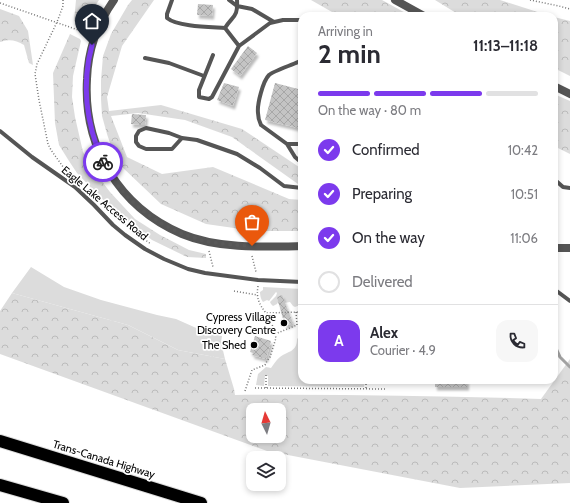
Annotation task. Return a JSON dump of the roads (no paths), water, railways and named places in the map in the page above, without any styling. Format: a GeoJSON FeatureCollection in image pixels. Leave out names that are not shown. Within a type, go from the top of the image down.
{"type":"FeatureCollection","features":[{"type":"Feature","properties":{"kind":"highway","name":"Trans-Canada Highway"},"geometry":{"type":"LineString","coordinates":[[0,441],[201,503]]}},
{"type":"Feature","properties":{"kind":"highway"},"geometry":{"type":"LineString","coordinates":[[0,485],[63,503]]}},
{"type":"Feature","properties":{"kind":"street"},"geometry":{"type":"LineString","coordinates":[[114,0],[94,36],[87,71],[86,90],[90,127],[95,145],[113,178],[136,205],[152,218],[184,234],[211,242],[220,243],[252,246],[298,246]]}},
{"type":"Feature","properties":{"kind":"street"},"geometry":{"type":"LineString","coordinates":[[395,0],[417,12]]}},
{"type":"Feature","properties":{"kind":"street"},"geometry":{"type":"LineString","coordinates":[[558,88],[570,94]]}},
{"type":"Feature","properties":{"kind":"street"},"geometry":{"type":"LineString","coordinates":[[558,248],[570,248]]}},
{"type":"Feature","properties":{"kind":"lane"},"geometry":{"type":"LineString","coordinates":[[172,0],[167,14],[167,18],[171,21],[200,26],[225,28],[239,46]]}},
{"type":"Feature","properties":{"kind":"lane"},"geometry":{"type":"LineString","coordinates":[[229,0],[238,6],[252,8],[274,22]]}},
{"type":"Feature","properties":{"kind":"lane"},"geometry":{"type":"LineString","coordinates":[[225,28],[236,16],[238,6],[237,0]]}},
{"type":"Feature","properties":{"kind":"lane"},"geometry":{"type":"LineString","coordinates":[[213,55],[199,90],[199,97],[209,99],[212,97],[239,46],[270,23],[284,20],[298,20]]}},
{"type":"Feature","properties":{"kind":"lane"},"geometry":{"type":"LineString","coordinates":[[145,58],[169,63],[204,76]]}},
{"type":"Feature","properties":{"kind":"lane"},"geometry":{"type":"LineString","coordinates":[[298,62],[270,74],[265,81],[258,102],[257,112],[259,121],[262,125],[287,144],[298,160]]}},
{"type":"Feature","properties":{"kind":"lane"},"geometry":{"type":"LineString","coordinates":[[182,138],[172,149],[146,149],[139,146],[136,142],[136,136],[140,131],[146,128],[169,133],[182,138],[196,140],[237,154],[260,168],[284,186],[298,188]]}},
{"type":"Feature","properties":{"kind":"lane","name":"Eagle Lake Access Road"},"geometry":{"type":"LineString","coordinates":[[0,131],[32,158],[75,187],[125,235],[164,259],[188,269],[205,273],[258,280],[298,282]]}},
{"type":"Feature","properties":{"kind":"lane"},"geometry":{"type":"LineString","coordinates":[[287,144],[298,144]]}},
{"type":"Feature","properties":{"kind":"lane"},"geometry":{"type":"LineString","coordinates":[[558,183],[563,187],[570,188]]}},
{"type":"Feature","properties":{"kind":"lane"},"geometry":{"type":"LineString","coordinates":[[558,292],[570,301]]}},
{"type":"Feature","properties":{"kind":"waterway"},"geometry":{"type":"LineString","coordinates":[[558,353],[560,357],[570,367]]}},
{"type":"Feature","properties":{"kind":"place","name":"Cypress Village Discovery Centre"},"geometry":{"type":"Point","coordinates":[284,323]}},
{"type":"Feature","properties":{"kind":"place","name":"The Shed"},"geometry":{"type":"Point","coordinates":[254,345]}}]}
